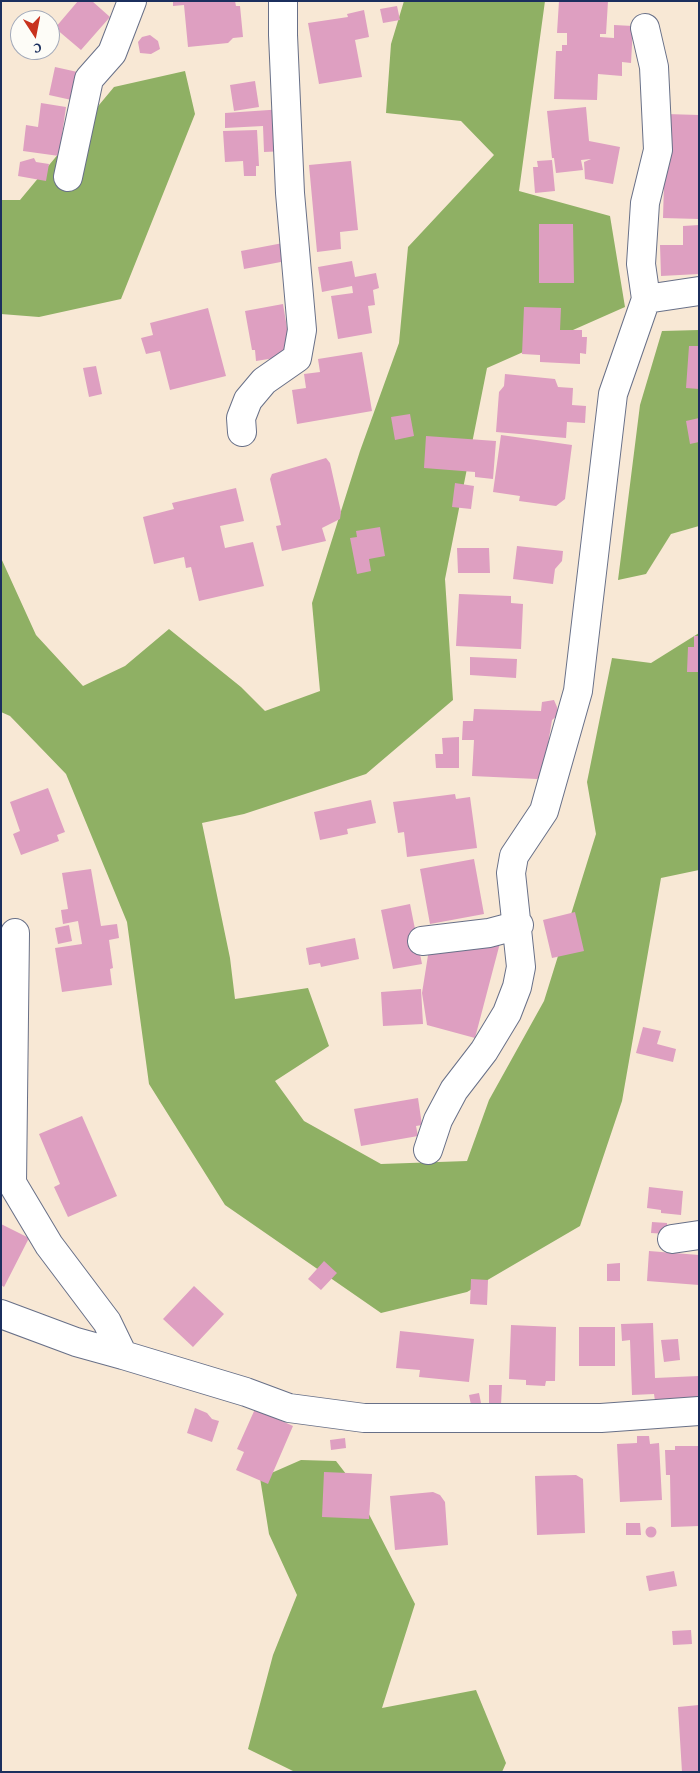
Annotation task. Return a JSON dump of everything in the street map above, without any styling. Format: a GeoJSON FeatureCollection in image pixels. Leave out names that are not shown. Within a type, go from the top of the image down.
{"type":"FeatureCollection","features":[{"type":"Feature","properties":{"kind":"street"},"geometry":{"type":"LineString","coordinates":[[68,178],[89,79],[112,53],[132,1]]}},
{"type":"Feature","properties":{"kind":"street"},"geometry":{"type":"LineString","coordinates":[[242,432],[241,418],[248,400],[264,381],[297,358],[302,330],[290,193],[283,35],[284,1]]}},
{"type":"Feature","properties":{"kind":"street"},"geometry":{"type":"LineString","coordinates":[[428,1150],[438,1120],[454,1090],[484,1051],[507,1013],[517,986],[521,967],[511,873],[514,856],[544,811],[578,691],[613,394],[646,299],[641,264],[644,203],[658,150],[654,67],[645,28]]}},
{"type":"Feature","properties":{"kind":"street"},"geometry":{"type":"LineString","coordinates":[[646,299],[699,291]]}},
{"type":"Feature","properties":{"kind":"street"},"geometry":{"type":"LineString","coordinates":[[422,941],[489,933],[518,925]]}},
{"type":"Feature","properties":{"kind":"street"},"geometry":{"type":"LineString","coordinates":[[15,933],[12,1183],[49,1245],[107,1322],[123,1356]]}},
{"type":"Feature","properties":{"kind":"street"},"geometry":{"type":"LineString","coordinates":[[672,1239],[699,1235]]}},
{"type":"Feature","properties":{"kind":"street"},"geometry":{"type":"LineString","coordinates":[[1,1314],[76,1342],[246,1392],[289,1408],[364,1418],[600,1418],[699,1412]]}},
{"type":"Feature","properties":{"kind":"green space"},"geometry":{"type":"Polygon","coordinates":[[[404,1],[545,1],[519,191],[610,216],[625,307],[487,368],[445,579],[453,700],[366,774],[244,814],[202,823],[230,958],[235,999],[308,988],[329,1046],[275,1081],[304,1121],[381,1164],[467,1161],[489,1100],[544,1001],[596,834],[587,782],[612,658],[651,663],[699,633],[699,870],[661,878],[622,1101],[580,1226],[467,1292],[381,1313],[225,1205],[149,1084],[127,922],[66,774],[10,716],[1,712],[1,558],[36,635],[83,686],[125,666],[169,629],[241,687],[265,711],[320,691],[312,603],[360,451],[399,343],[408,247],[494,155],[461,121],[386,113],[391,44],[404,1]]]}},
{"type":"Feature","properties":{"kind":"green space"},"geometry":{"type":"Polygon","coordinates":[[[185,71],[195,114],[121,299],[39,317],[1,314],[1,200],[20,200],[114,87],[185,71]]]}},
{"type":"Feature","properties":{"kind":"green space"},"geometry":{"type":"Polygon","coordinates":[[[699,330],[699,526],[671,534],[646,574],[618,580],[640,405],[662,331],[699,330]]]}},
{"type":"Feature","properties":{"kind":"green space"},"geometry":{"type":"Polygon","coordinates":[[[301,1460],[336,1461],[353,1483],[415,1604],[382,1708],[476,1690],[506,1763],[502,1772],[295,1772],[248,1749],[273,1655],[297,1595],[269,1534],[260,1478],[301,1460]]]}},
{"type":"Feature","properties":{"kind":"building"},"geometry":{"type":"Polygon","coordinates":[[[78,1],[92,1],[110,17],[81,50],[60,32],[60,22],[78,1]]]}},
{"type":"Feature","properties":{"kind":"building"},"geometry":{"type":"Polygon","coordinates":[[[173,1],[235,1],[236,6],[240,6],[243,37],[233,38],[228,43],[188,47],[184,5],[173,6],[173,1]]]}},
{"type":"Feature","properties":{"kind":"building"},"geometry":{"type":"Polygon","coordinates":[[[559,1],[608,1],[606,34],[600,34],[600,37],[614,38],[614,25],[633,26],[631,63],[622,62],[622,76],[598,74],[597,100],[554,99],[556,51],[562,51],[562,45],[567,45],[567,33],[557,33],[559,1]]]}},
{"type":"Feature","properties":{"kind":"building"},"geometry":{"type":"Polygon","coordinates":[[[397,6],[400,20],[383,23],[380,9],[397,6]]]}},
{"type":"Feature","properties":{"kind":"building"},"geometry":{"type":"Polygon","coordinates":[[[364,10],[369,37],[355,40],[362,77],[319,84],[308,23],[348,17],[347,14],[364,10]]]}},
{"type":"Feature","properties":{"kind":"building"},"geometry":{"type":"Polygon","coordinates":[[[150,35],[158,41],[160,49],[151,54],[140,53],[138,42],[142,37],[150,35]]]}},
{"type":"Feature","properties":{"kind":"building"},"geometry":{"type":"Polygon","coordinates":[[[55,67],[82,73],[76,101],[49,95],[55,67]]]}},
{"type":"Feature","properties":{"kind":"building"},"geometry":{"type":"Polygon","coordinates":[[[255,81],[259,107],[234,111],[230,85],[255,81]]]}},
{"type":"Feature","properties":{"kind":"building"},"geometry":{"type":"Polygon","coordinates":[[[41,103],[66,107],[59,156],[23,151],[26,125],[38,127],[41,103]]]}},
{"type":"Feature","properties":{"kind":"building"},"geometry":{"type":"Polygon","coordinates":[[[586,107],[589,141],[620,147],[613,184],[585,179],[584,162],[591,159],[581,160],[583,170],[556,173],[554,158],[552,158],[547,111],[586,107]]]}},
{"type":"Feature","properties":{"kind":"building"},"geometry":{"type":"Polygon","coordinates":[[[284,109],[287,151],[264,152],[263,126],[225,128],[225,113],[284,109]]]}},
{"type":"Feature","properties":{"kind":"building"},"geometry":{"type":"Polygon","coordinates":[[[666,114],[699,115],[699,219],[663,218],[666,114]]]}},
{"type":"Feature","properties":{"kind":"building"},"geometry":{"type":"Polygon","coordinates":[[[257,130],[259,166],[256,166],[256,176],[244,176],[243,161],[225,162],[223,131],[257,130]]]}},
{"type":"Feature","properties":{"kind":"building"},"geometry":{"type":"Polygon","coordinates":[[[34,158],[36,162],[49,164],[46,181],[18,176],[20,162],[34,158]]]}},
{"type":"Feature","properties":{"kind":"building"},"geometry":{"type":"Polygon","coordinates":[[[552,160],[555,191],[535,193],[533,167],[538,167],[537,161],[552,160]]]}},
{"type":"Feature","properties":{"kind":"building"},"geometry":{"type":"Polygon","coordinates":[[[351,161],[358,230],[340,232],[341,249],[317,252],[309,165],[351,161]]]}},
{"type":"Feature","properties":{"kind":"building"},"geometry":{"type":"Polygon","coordinates":[[[539,224],[573,224],[574,283],[539,283],[539,224]]]}},
{"type":"Feature","properties":{"kind":"building"},"geometry":{"type":"Polygon","coordinates":[[[699,225],[699,274],[661,276],[660,245],[683,245],[683,226],[699,225]]]}},
{"type":"Feature","properties":{"kind":"building"},"geometry":{"type":"Polygon","coordinates":[[[283,243],[286,261],[244,269],[241,251],[283,243]]]}},
{"type":"Feature","properties":{"kind":"building"},"geometry":{"type":"Polygon","coordinates":[[[352,261],[355,277],[376,273],[379,288],[373,290],[375,305],[368,306],[372,333],[338,339],[331,296],[353,293],[352,286],[322,292],[318,267],[352,261]]]}},
{"type":"Feature","properties":{"kind":"building"},"geometry":{"type":"Polygon","coordinates":[[[283,304],[291,352],[281,357],[256,361],[255,350],[252,350],[245,311],[283,304]]]}},
{"type":"Feature","properties":{"kind":"building"},"geometry":{"type":"Polygon","coordinates":[[[524,307],[561,308],[560,330],[582,330],[582,337],[587,337],[586,354],[580,353],[580,364],[540,362],[540,355],[522,354],[524,307]]]}},
{"type":"Feature","properties":{"kind":"building"},"geometry":{"type":"Polygon","coordinates":[[[208,308],[226,376],[170,390],[160,351],[146,354],[141,338],[153,335],[150,323],[208,308]]]}},
{"type":"Feature","properties":{"kind":"building"},"geometry":{"type":"Polygon","coordinates":[[[689,346],[699,346],[699,389],[686,388],[689,346]]]}},
{"type":"Feature","properties":{"kind":"building"},"geometry":{"type":"Polygon","coordinates":[[[362,352],[372,411],[297,424],[292,390],[306,388],[304,374],[320,372],[318,359],[362,352]]]}},
{"type":"Feature","properties":{"kind":"building"},"geometry":{"type":"Polygon","coordinates":[[[96,366],[102,394],[89,397],[83,368],[96,366]]]}},
{"type":"Feature","properties":{"kind":"building"},"geometry":{"type":"Polygon","coordinates":[[[505,374],[555,379],[558,387],[573,388],[572,405],[586,406],[585,423],[567,422],[566,438],[496,432],[499,392],[504,386],[505,374]]]}},
{"type":"Feature","properties":{"kind":"building"},"geometry":{"type":"Polygon","coordinates":[[[410,414],[414,436],[395,440],[391,417],[410,414]]]}},
{"type":"Feature","properties":{"kind":"building"},"geometry":{"type":"Polygon","coordinates":[[[699,418],[699,442],[690,444],[686,421],[699,418]]]}},
{"type":"Feature","properties":{"kind":"building"},"geometry":{"type":"Polygon","coordinates":[[[501,435],[572,445],[565,499],[556,506],[519,501],[520,496],[493,492],[501,435]]]}},
{"type":"Feature","properties":{"kind":"building"},"geometry":{"type":"Polygon","coordinates":[[[426,436],[496,441],[493,479],[475,477],[475,472],[424,468],[426,436]]]}},
{"type":"Feature","properties":{"kind":"building"},"geometry":{"type":"Polygon","coordinates":[[[326,458],[330,463],[341,512],[340,519],[322,528],[326,541],[282,551],[276,526],[281,525],[270,479],[272,474],[326,458]]]}},
{"type":"Feature","properties":{"kind":"building"},"geometry":{"type":"Polygon","coordinates":[[[455,483],[474,486],[471,509],[452,507],[455,483]]]}},
{"type":"Feature","properties":{"kind":"building"},"geometry":{"type":"Polygon","coordinates":[[[236,488],[244,521],[220,526],[225,548],[253,542],[264,586],[199,601],[191,567],[186,568],[184,557],[154,564],[143,517],[174,509],[172,503],[236,488]]]}},
{"type":"Feature","properties":{"kind":"building"},"geometry":{"type":"Polygon","coordinates":[[[380,527],[385,556],[369,559],[371,571],[357,574],[350,538],[357,537],[356,531],[380,527]]]}},
{"type":"Feature","properties":{"kind":"building"},"geometry":{"type":"Polygon","coordinates":[[[517,546],[563,551],[562,561],[555,569],[553,584],[513,579],[517,546]]]}},
{"type":"Feature","properties":{"kind":"building"},"geometry":{"type":"Polygon","coordinates":[[[457,548],[489,548],[490,573],[458,573],[457,548]]]}},
{"type":"Feature","properties":{"kind":"building"},"geometry":{"type":"Polygon","coordinates":[[[459,594],[511,596],[511,603],[523,604],[521,649],[456,646],[459,594]]]}},
{"type":"Feature","properties":{"kind":"building"},"geometry":{"type":"Polygon","coordinates":[[[694,636],[699,636],[699,672],[687,672],[688,647],[694,647],[694,636]]]}},
{"type":"Feature","properties":{"kind":"building"},"geometry":{"type":"Polygon","coordinates":[[[470,657],[517,659],[516,678],[470,675],[470,657]]]}},
{"type":"Feature","properties":{"kind":"building"},"geometry":{"type":"Polygon","coordinates":[[[554,700],[558,715],[552,720],[543,774],[537,779],[472,776],[474,740],[462,740],[463,721],[473,721],[474,709],[541,711],[542,702],[554,700]]]}},
{"type":"Feature","properties":{"kind":"building"},"geometry":{"type":"Polygon","coordinates":[[[459,737],[459,768],[436,768],[435,754],[443,754],[442,738],[459,737]]]}},
{"type":"Feature","properties":{"kind":"building"},"geometry":{"type":"Polygon","coordinates":[[[48,788],[65,832],[57,835],[59,841],[21,855],[13,834],[20,831],[10,802],[48,788]]]}},
{"type":"Feature","properties":{"kind":"building"},"geometry":{"type":"Polygon","coordinates":[[[455,794],[456,799],[470,797],[477,848],[407,857],[404,832],[398,833],[393,802],[455,794]]]}},
{"type":"Feature","properties":{"kind":"building"},"geometry":{"type":"Polygon","coordinates":[[[371,800],[376,823],[347,829],[348,834],[320,840],[314,812],[371,800]]]}},
{"type":"Feature","properties":{"kind":"building"},"geometry":{"type":"Polygon","coordinates":[[[474,859],[484,914],[430,924],[420,869],[474,859]]]}},
{"type":"Feature","properties":{"kind":"building"},"geometry":{"type":"Polygon","coordinates":[[[91,869],[101,926],[117,924],[119,938],[109,940],[113,968],[110,969],[112,985],[62,992],[55,948],[82,944],[78,921],[63,924],[61,910],[68,909],[62,873],[91,869]]]}},
{"type":"Feature","properties":{"kind":"building"},"geometry":{"type":"Polygon","coordinates":[[[410,904],[422,964],[393,969],[381,910],[410,904]]]}},
{"type":"Feature","properties":{"kind":"building"},"geometry":{"type":"Polygon","coordinates":[[[575,912],[584,951],[552,958],[543,920],[575,912]]]}},
{"type":"Feature","properties":{"kind":"building"},"geometry":{"type":"Polygon","coordinates":[[[69,925],[72,941],[58,944],[55,928],[69,925]]]}},
{"type":"Feature","properties":{"kind":"building"},"geometry":{"type":"Polygon","coordinates":[[[355,938],[359,959],[321,967],[320,963],[309,965],[306,948],[355,938]]]}},
{"type":"Feature","properties":{"kind":"building"},"geometry":{"type":"Polygon","coordinates":[[[500,943],[475,1038],[427,1025],[422,993],[429,949],[500,943]]]}},
{"type":"Feature","properties":{"kind":"building"},"geometry":{"type":"Polygon","coordinates":[[[421,989],[423,1024],[383,1026],[381,992],[421,989]]]}},
{"type":"Feature","properties":{"kind":"building"},"geometry":{"type":"Polygon","coordinates":[[[643,1027],[661,1031],[657,1044],[676,1049],[673,1062],[636,1053],[643,1027]]]}},
{"type":"Feature","properties":{"kind":"building"},"geometry":{"type":"Polygon","coordinates":[[[418,1098],[422,1125],[416,1126],[418,1136],[361,1146],[354,1109],[418,1098]]]}},
{"type":"Feature","properties":{"kind":"building"},"geometry":{"type":"Polygon","coordinates":[[[82,1116],[117,1196],[68,1217],[54,1187],[60,1184],[39,1134],[82,1116]]]}},
{"type":"Feature","properties":{"kind":"building"},"geometry":{"type":"Polygon","coordinates":[[[649,1187],[683,1191],[681,1215],[661,1213],[661,1210],[647,1208],[649,1187]]]}},
{"type":"Feature","properties":{"kind":"building"},"geometry":{"type":"Polygon","coordinates":[[[652,1222],[667,1223],[667,1234],[651,1233],[652,1222]]]}},
{"type":"Feature","properties":{"kind":"building"},"geometry":{"type":"Polygon","coordinates":[[[1,1224],[29,1238],[4,1287],[1,1285],[1,1224]]]}},
{"type":"Feature","properties":{"kind":"building"},"geometry":{"type":"Polygon","coordinates":[[[649,1251],[699,1255],[699,1285],[647,1281],[649,1251]]]}},
{"type":"Feature","properties":{"kind":"building"},"geometry":{"type":"Polygon","coordinates":[[[324,1261],[337,1273],[321,1290],[308,1279],[324,1261]]]}},
{"type":"Feature","properties":{"kind":"building"},"geometry":{"type":"Polygon","coordinates":[[[620,1263],[620,1281],[607,1281],[607,1264],[620,1263]]]}},
{"type":"Feature","properties":{"kind":"building"},"geometry":{"type":"Polygon","coordinates":[[[471,1279],[488,1280],[487,1305],[470,1304],[471,1279]]]}},
{"type":"Feature","properties":{"kind":"building"},"geometry":{"type":"Polygon","coordinates":[[[194,1286],[224,1314],[193,1347],[163,1319],[194,1286]]]}},
{"type":"Feature","properties":{"kind":"building"},"geometry":{"type":"Polygon","coordinates":[[[653,1323],[655,1378],[699,1376],[699,1399],[655,1401],[654,1394],[632,1395],[630,1340],[622,1341],[621,1324],[653,1323]]]}},
{"type":"Feature","properties":{"kind":"building"},"geometry":{"type":"Polygon","coordinates":[[[511,1325],[556,1327],[555,1381],[546,1381],[545,1386],[526,1385],[526,1380],[509,1379],[511,1325]]]}},
{"type":"Feature","properties":{"kind":"building"},"geometry":{"type":"Polygon","coordinates":[[[579,1327],[615,1327],[615,1366],[579,1366],[579,1327]]]}},
{"type":"Feature","properties":{"kind":"building"},"geometry":{"type":"Polygon","coordinates":[[[400,1331],[474,1339],[469,1382],[419,1377],[420,1370],[396,1368],[400,1331]]]}},
{"type":"Feature","properties":{"kind":"building"},"geometry":{"type":"Polygon","coordinates":[[[678,1339],[680,1360],[664,1362],[661,1340],[678,1339]]]}},
{"type":"Feature","properties":{"kind":"building"},"geometry":{"type":"Polygon","coordinates":[[[489,1385],[502,1385],[501,1405],[489,1405],[489,1385]]]}},
{"type":"Feature","properties":{"kind":"building"},"geometry":{"type":"Polygon","coordinates":[[[479,1393],[481,1403],[471,1405],[469,1395],[479,1393]]]}},
{"type":"Feature","properties":{"kind":"building"},"geometry":{"type":"Polygon","coordinates":[[[195,1408],[207,1413],[212,1419],[219,1421],[212,1442],[187,1433],[195,1408]]]}},
{"type":"Feature","properties":{"kind":"building"},"geometry":{"type":"Polygon","coordinates":[[[255,1409],[293,1426],[268,1484],[236,1470],[244,1452],[237,1449],[255,1409]]]}},
{"type":"Feature","properties":{"kind":"building"},"geometry":{"type":"Polygon","coordinates":[[[637,1436],[649,1436],[650,1444],[659,1443],[662,1500],[620,1502],[617,1444],[637,1443],[637,1436]]]}},
{"type":"Feature","properties":{"kind":"building"},"geometry":{"type":"Polygon","coordinates":[[[345,1438],[346,1448],[331,1450],[330,1440],[345,1438]]]}},
{"type":"Feature","properties":{"kind":"building"},"geometry":{"type":"Polygon","coordinates":[[[675,1446],[699,1446],[699,1526],[671,1527],[670,1475],[666,1475],[665,1450],[675,1450],[675,1446]]]}},
{"type":"Feature","properties":{"kind":"building"},"geometry":{"type":"Polygon","coordinates":[[[324,1472],[372,1474],[369,1519],[322,1517],[324,1472]]]}},
{"type":"Feature","properties":{"kind":"building"},"geometry":{"type":"Polygon","coordinates":[[[576,1475],[583,1479],[585,1533],[537,1535],[535,1476],[576,1475]]]}},
{"type":"Feature","properties":{"kind":"building"},"geometry":{"type":"Polygon","coordinates":[[[433,1492],[440,1495],[445,1502],[448,1545],[395,1550],[390,1496],[433,1492]]]}},
{"type":"Feature","properties":{"kind":"building"},"geometry":{"type":"Polygon","coordinates":[[[626,1523],[640,1523],[641,1535],[626,1535],[626,1523]]]}},
{"type":"Feature","properties":{"kind":"building"},"geometry":{"type":"Polygon","coordinates":[[[649,1527],[653,1527],[656,1532],[655,1536],[649,1537],[646,1534],[646,1530],[649,1527]]]}},
{"type":"Feature","properties":{"kind":"building"},"geometry":{"type":"Polygon","coordinates":[[[674,1571],[677,1586],[649,1591],[646,1576],[674,1571]]]}},
{"type":"Feature","properties":{"kind":"building"},"geometry":{"type":"Polygon","coordinates":[[[691,1630],[692,1644],[673,1645],[672,1631],[691,1630]]]}},
{"type":"Feature","properties":{"kind":"building"},"geometry":{"type":"Polygon","coordinates":[[[699,1705],[699,1772],[682,1772],[678,1707],[699,1705]]]}}]}
